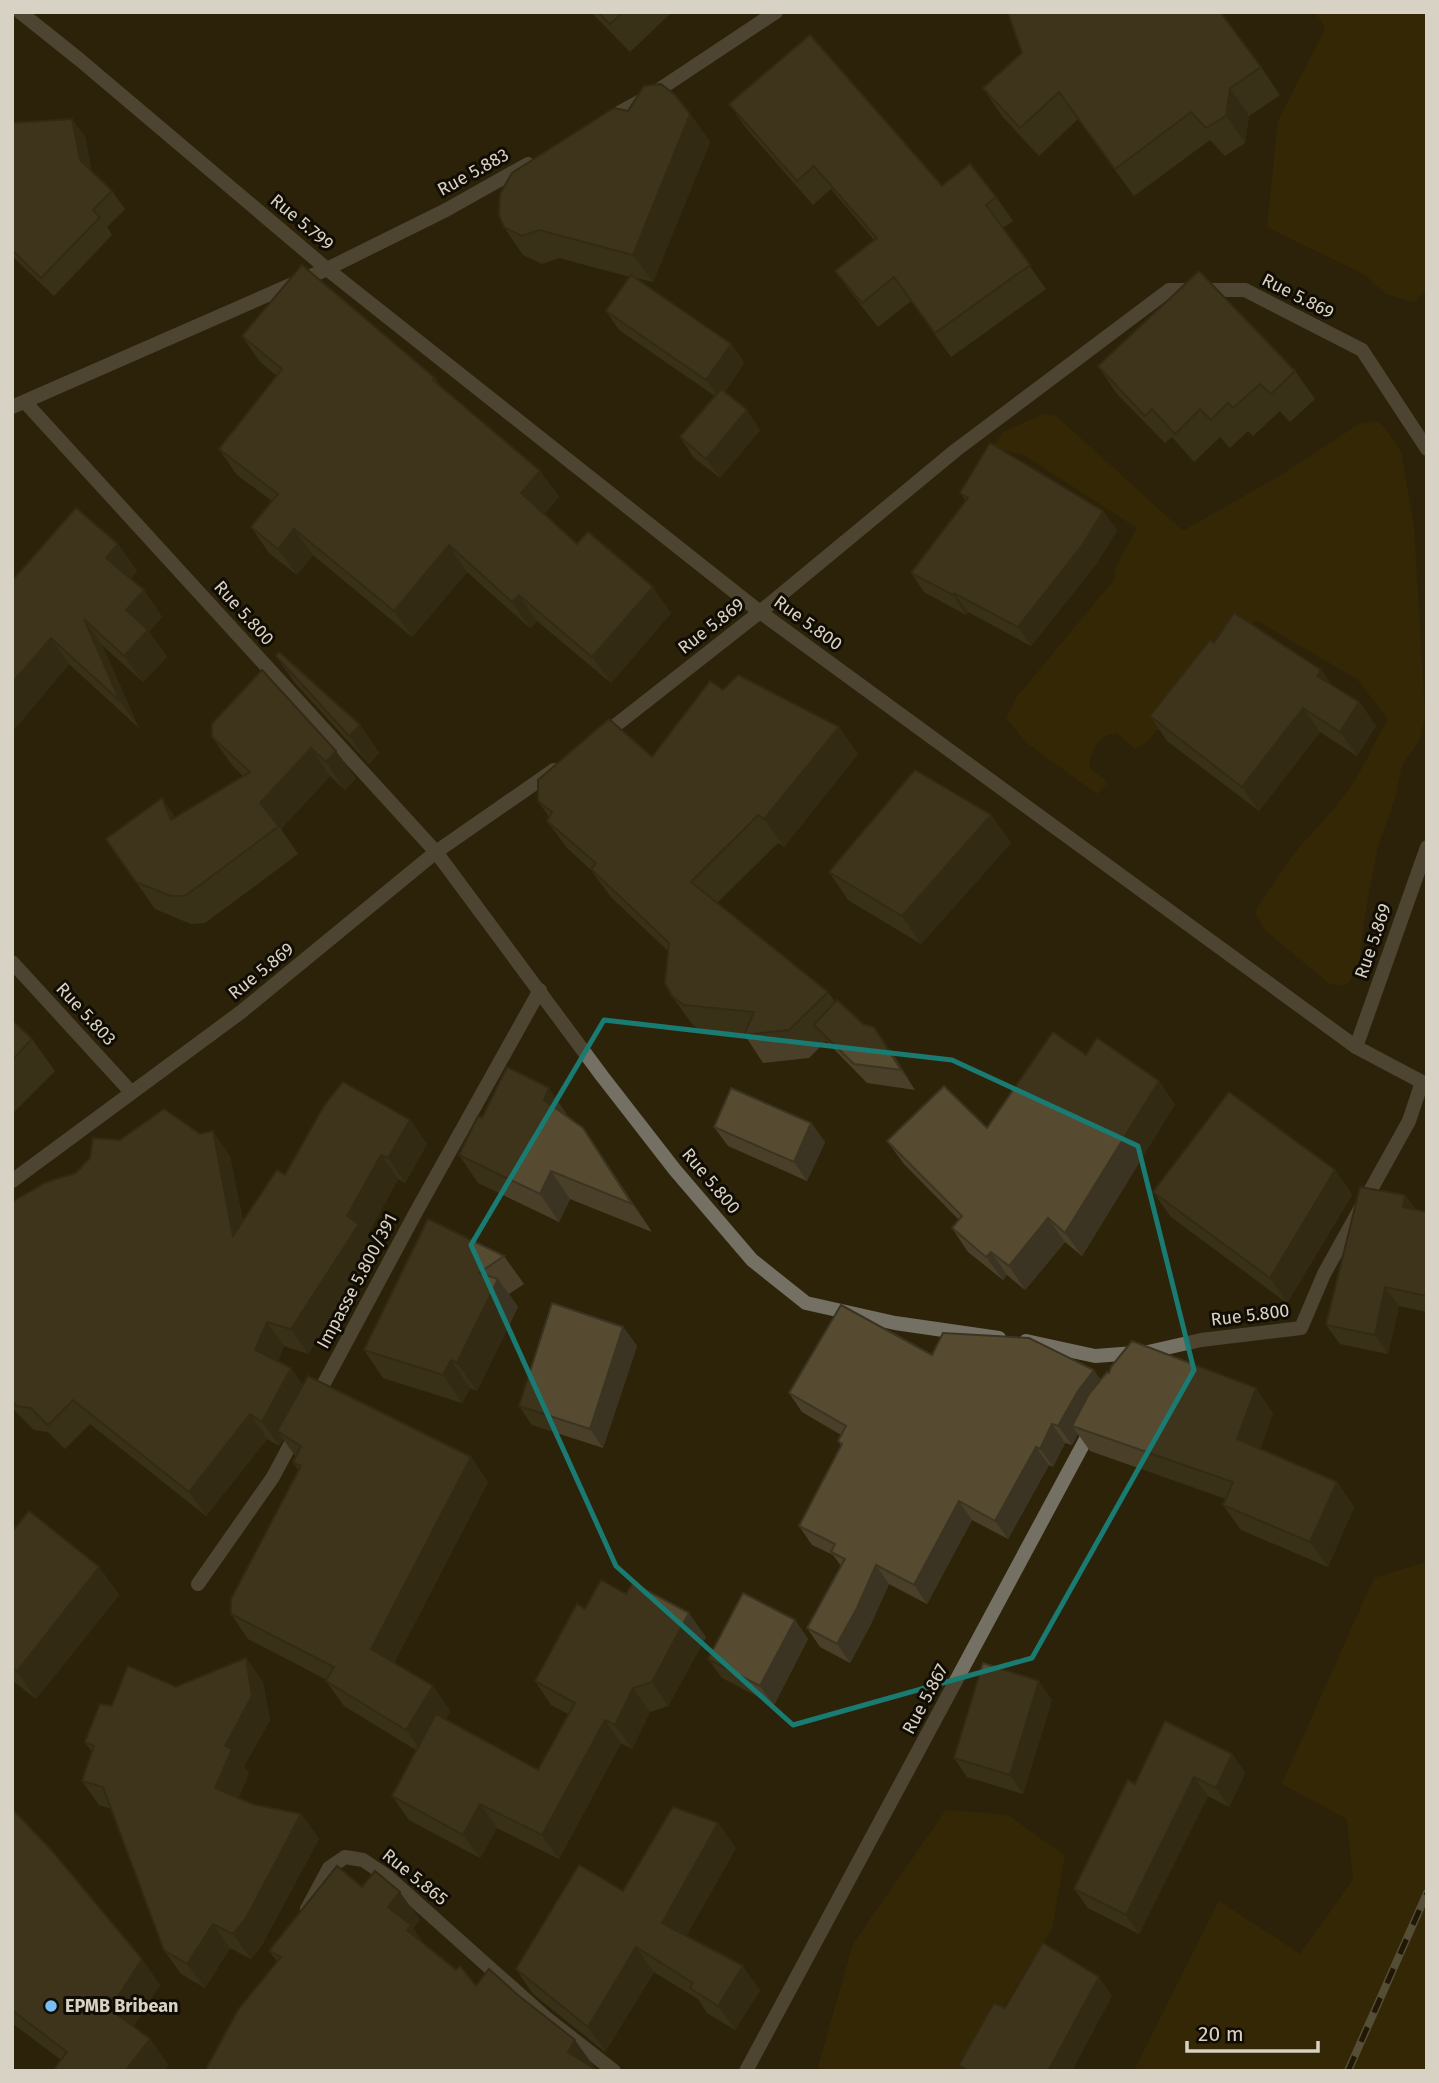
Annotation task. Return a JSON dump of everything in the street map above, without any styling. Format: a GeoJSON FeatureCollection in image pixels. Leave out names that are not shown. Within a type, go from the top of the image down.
{"type":"FeatureCollection","features":[{"type":"Feature","properties":{"kind":"street","name":"Rue 5.799"},"geometry":{"type":"LineString","coordinates":[[18,405],[327,269],[20,12]]}},
{"type":"Feature","properties":{"kind":"street"},"geometry":{"type":"LineString","coordinates":[[600,124],[648,97],[770,13]]}},
{"type":"Feature","properties":{"kind":"street","name":"Rue 5.883"},"geometry":{"type":"LineString","coordinates":[[327,269],[446,210],[541,157]]}},
{"type":"Feature","properties":{"kind":"street","name":"Rue 5.800"},"geometry":{"type":"LineString","coordinates":[[18,405],[436,852],[675,1170],[752,1260],[806,1303],[895,1323],[1027,1341],[1096,1356],[1148,1352],[1201,1340],[1301,1328],[1324,1274],[1409,1121],[1422,1082],[1356,1047],[760,612],[327,269]]}},
{"type":"Feature","properties":{"kind":"street","name":"Rue 5.869"},"geometry":{"type":"LineString","coordinates":[[585,748],[760,612],[957,450],[1169,290],[1245,290],[1362,350],[1427,449]]}},
{"type":"Feature","properties":{"kind":"street","name":"Rue 5.869"},"geometry":{"type":"LineString","coordinates":[[12,1181],[241,1012],[436,852],[562,764]]}},
{"type":"Feature","properties":{"kind":"street","name":"Rue 5.869"},"geometry":{"type":"LineString","coordinates":[[1356,1047],[1427,847]]}},
{"type":"Feature","properties":{"kind":"street","name":"Rue 5.803"},"geometry":{"type":"LineString","coordinates":[[12,962],[131,1092]]}},
{"type":"Feature","properties":{"kind":"street","name":"Impasse 5.800/391"},"geometry":{"type":"LineString","coordinates":[[198,1584],[273,1477],[540,990]]}},
{"type":"Feature","properties":{"kind":"street"},"geometry":{"type":"LineString","coordinates":[[1132,1373],[1148,1352]]}},
{"type":"Feature","properties":{"kind":"street","name":"Rue 5.867"},"geometry":{"type":"LineString","coordinates":[[746,2071],[1099,1414]]}},
{"type":"Feature","properties":{"kind":"street","name":"Rue 5.865"},"geometry":{"type":"LineString","coordinates":[[298,1927],[329,1868],[345,1857],[363,1860],[387,1876],[545,2017],[614,2071]]}},
{"type":"Feature","properties":{"kind":"highlighted area"},"geometry":{"type":"Polygon","coordinates":[[[604,1020],[952,1060],[1138,1146],[1194,1370],[1032,1658],[793,1725],[616,1566],[471,1245],[604,1020]]]}},
{"type":"Feature","properties":{"kind":"shaded area"},"geometry":{"type":"Polygon","coordinates":[[[1316,12],[1427,12],[1427,289],[1414,302],[1386,294],[1365,275],[1267,227],[1278,121],[1325,29],[1316,12]]]}},
{"type":"Feature","properties":{"kind":"shaded area"},"geometry":{"type":"Polygon","coordinates":[[[1044,414],[1055,415],[1183,531],[1281,475],[1359,424],[1376,421],[1383,426],[1401,452],[1414,527],[1425,717],[1420,739],[1402,765],[1395,798],[1378,846],[1364,919],[1359,967],[1349,982],[1340,986],[1330,984],[1265,930],[1256,915],[1258,906],[1296,851],[1333,810],[1356,779],[1388,719],[1357,679],[1256,620],[1224,659],[1216,664],[1146,743],[1135,749],[1117,733],[1101,740],[1094,749],[1089,767],[1108,783],[1097,794],[1027,743],[1006,718],[1017,697],[1114,580],[1115,569],[1137,528],[1022,454],[993,448],[1003,432],[1044,414]]]}},
{"type":"Feature","properties":{"kind":"shaded area"},"geometry":{"type":"Polygon","coordinates":[[[1427,1562],[1427,2071],[1134,2071],[1219,1901],[1300,1954],[1353,1880],[1347,1819],[1282,1784],[1374,1578],[1427,1562]]]}},
{"type":"Feature","properties":{"kind":"shaded area"},"geometry":{"type":"Polygon","coordinates":[[[946,1810],[1008,1815],[1065,1856],[1052,1928],[964,2071],[822,2071],[818,2067],[853,1944],[946,1810]]]}},
{"type":"Feature","properties":{"kind":"building"},"geometry":{"type":"Polygon","coordinates":[[[598,12],[623,12],[610,24],[598,12]]]}},
{"type":"Feature","properties":{"kind":"building"},"geometry":{"type":"Polygon","coordinates":[[[1008,12],[1220,12],[1261,67],[1230,88],[1226,116],[1206,128],[1191,112],[1115,169],[1059,92],[1020,128],[983,88],[1022,53],[1008,12]]]}},
{"type":"Feature","properties":{"kind":"building"},"geometry":{"type":"Polygon","coordinates":[[[810,35],[942,186],[970,164],[996,197],[986,205],[1030,265],[935,333],[894,277],[862,303],[835,271],[877,238],[814,166],[797,181],[729,104],[810,35]]]}},
{"type":"Feature","properties":{"kind":"building"},"geometry":{"type":"Polygon","coordinates":[[[661,84],[674,94],[690,114],[633,255],[539,230],[522,236],[504,227],[499,215],[500,194],[512,173],[614,108],[628,111],[644,86],[661,84]]]}},
{"type":"Feature","properties":{"kind":"building"},"geometry":{"type":"Polygon","coordinates":[[[72,119],[80,160],[112,191],[93,210],[100,217],[41,278],[12,250],[12,123],[72,119]]]}},
{"type":"Feature","properties":{"kind":"building"},"geometry":{"type":"Polygon","coordinates":[[[302,265],[540,471],[521,493],[577,544],[588,532],[653,587],[592,657],[519,595],[512,602],[449,545],[394,611],[294,529],[278,549],[251,527],[278,494],[219,449],[282,369],[242,336],[302,265]]]}},
{"type":"Feature","properties":{"kind":"building"},"geometry":{"type":"Polygon","coordinates":[[[1198,272],[1295,371],[1271,394],[1260,384],[1233,408],[1228,403],[1211,420],[1200,409],[1175,434],[1152,409],[1145,416],[1098,366],[1198,272]]]}},
{"type":"Feature","properties":{"kind":"building"},"geometry":{"type":"Polygon","coordinates":[[[631,275],[731,344],[706,380],[606,311],[631,275]]]}},
{"type":"Feature","properties":{"kind":"building"},"geometry":{"type":"Polygon","coordinates":[[[721,389],[747,410],[706,459],[680,437],[721,389]]]}},
{"type":"Feature","properties":{"kind":"building"},"geometry":{"type":"Polygon","coordinates":[[[990,443],[1103,511],[1083,544],[1018,627],[911,573],[968,498],[960,493],[990,443]]]}},
{"type":"Feature","properties":{"kind":"building"},"geometry":{"type":"Polygon","coordinates":[[[76,508],[118,544],[106,558],[144,590],[126,610],[148,630],[124,656],[84,619],[120,701],[51,638],[12,683],[12,581],[76,508]]]}},
{"type":"Feature","properties":{"kind":"building"},"geometry":{"type":"Polygon","coordinates":[[[1234,613],[1321,670],[1317,676],[1359,702],[1340,732],[1303,708],[1242,787],[1150,716],[1210,640],[1214,643],[1234,613]]]}},
{"type":"Feature","properties":{"kind":"building"},"geometry":{"type":"Polygon","coordinates":[[[279,652],[360,725],[349,736],[276,656],[279,652]]]}},
{"type":"Feature","properties":{"kind":"building"},"geometry":{"type":"Polygon","coordinates":[[[262,670],[336,751],[326,762],[311,748],[260,803],[279,826],[185,896],[171,896],[136,882],[106,839],[162,798],[171,820],[250,772],[212,737],[212,724],[262,670]]]}},
{"type":"Feature","properties":{"kind":"building"},"geometry":{"type":"Polygon","coordinates":[[[738,675],[839,727],[764,819],[758,815],[691,882],[828,992],[789,1030],[744,1035],[754,1012],[684,1005],[672,996],[665,983],[669,943],[591,869],[596,863],[547,821],[552,812],[538,801],[538,780],[609,719],[652,757],[710,681],[723,690],[738,675]]]}},
{"type":"Feature","properties":{"kind":"building"},"geometry":{"type":"Polygon","coordinates":[[[915,770],[991,815],[902,916],[829,872],[915,770]]]}},
{"type":"Feature","properties":{"kind":"building"},"geometry":{"type":"Polygon","coordinates":[[[837,1000],[863,1024],[874,1027],[901,1070],[854,1064],[814,1025],[837,1000]]]}},
{"type":"Feature","properties":{"kind":"building"},"geometry":{"type":"Polygon","coordinates":[[[12,1020],[32,1039],[12,1060],[12,1020]]]}},
{"type":"Feature","properties":{"kind":"building"},"geometry":{"type":"Polygon","coordinates":[[[1053,1032],[1086,1055],[1097,1038],[1159,1081],[1065,1233],[1048,1218],[1009,1266],[991,1252],[986,1257],[952,1228],[962,1216],[887,1141],[944,1086],[987,1128],[1053,1032]]]}},
{"type":"Feature","properties":{"kind":"building"},"geometry":{"type":"Polygon","coordinates":[[[507,1067],[549,1088],[544,1100],[583,1128],[632,1204],[551,1171],[540,1194],[459,1155],[478,1116],[482,1118],[507,1067]]]}},
{"type":"Feature","properties":{"kind":"building"},"geometry":{"type":"Polygon","coordinates":[[[343,1082],[410,1120],[388,1158],[381,1155],[347,1216],[359,1224],[291,1329],[267,1322],[255,1350],[291,1368],[262,1422],[250,1414],[189,1492],[73,1400],[48,1425],[31,1408],[17,1406],[12,1401],[12,1202],[47,1182],[76,1173],[90,1158],[93,1138],[120,1140],[164,1109],[200,1134],[213,1131],[233,1236],[277,1170],[285,1175],[324,1106],[343,1082]]]}},
{"type":"Feature","properties":{"kind":"building"},"geometry":{"type":"Polygon","coordinates":[[[731,1088],[811,1123],[794,1162],[714,1127],[731,1088]]]}},
{"type":"Feature","properties":{"kind":"building"},"geometry":{"type":"Polygon","coordinates":[[[1229,1092],[1335,1170],[1270,1278],[1153,1192],[1229,1092]]]}},
{"type":"Feature","properties":{"kind":"building"},"geometry":{"type":"Polygon","coordinates":[[[1360,1187],[1405,1195],[1403,1207],[1427,1212],[1427,1296],[1385,1287],[1375,1335],[1326,1325],[1360,1187]]]}},
{"type":"Feature","properties":{"kind":"building"},"geometry":{"type":"Polygon","coordinates":[[[428,1219],[504,1256],[479,1273],[498,1279],[457,1363],[451,1360],[443,1375],[364,1350],[428,1219]]]}},
{"type":"Feature","properties":{"kind":"building"},"geometry":{"type":"Polygon","coordinates":[[[552,1303],[623,1327],[590,1429],[519,1406],[552,1303]]]}},
{"type":"Feature","properties":{"kind":"building"},"geometry":{"type":"Polygon","coordinates":[[[841,1305],[932,1355],[943,1333],[1029,1338],[1094,1370],[1078,1391],[1058,1426],[1052,1424],[1040,1449],[1036,1447],[995,1521],[959,1501],[914,1585],[876,1565],[837,1644],[807,1628],[845,1559],[831,1552],[835,1544],[799,1526],[842,1444],[838,1441],[846,1426],[789,1393],[841,1305]]]}},
{"type":"Feature","properties":{"kind":"building"},"geometry":{"type":"Polygon","coordinates":[[[1132,1341],[1256,1388],[1237,1439],[1337,1482],[1310,1542],[1223,1505],[1233,1482],[1072,1426],[1089,1394],[1107,1372],[1109,1373],[1132,1341]]]}},
{"type":"Feature","properties":{"kind":"building"},"geometry":{"type":"Polygon","coordinates":[[[308,1376],[471,1457],[371,1649],[433,1686],[406,1730],[326,1681],[334,1667],[231,1614],[231,1599],[301,1466],[293,1462],[301,1446],[277,1431],[308,1376]]]}},
{"type":"Feature","properties":{"kind":"building"},"geometry":{"type":"Polygon","coordinates":[[[29,1511],[99,1567],[17,1671],[12,1668],[12,1532],[29,1511]]]}},
{"type":"Feature","properties":{"kind":"building"},"geometry":{"type":"Polygon","coordinates":[[[601,1580],[626,1594],[633,1583],[689,1613],[652,1682],[633,1688],[615,1725],[605,1720],[542,1835],[480,1804],[463,1835],[392,1796],[436,1714],[538,1770],[575,1703],[535,1681],[577,1604],[585,1609],[601,1580]]]}},
{"type":"Feature","properties":{"kind":"building"},"geometry":{"type":"Polygon","coordinates":[[[743,1593],[795,1620],[760,1686],[708,1659],[743,1593]]]}},
{"type":"Feature","properties":{"kind":"building"},"geometry":{"type":"Polygon","coordinates":[[[246,1658],[252,1696],[225,1746],[232,1749],[215,1788],[252,1804],[301,1814],[246,1918],[233,1934],[213,1924],[187,1964],[164,1950],[103,1787],[82,1781],[94,1746],[85,1742],[100,1704],[112,1706],[128,1666],[176,1687],[246,1658]]]}},
{"type":"Feature","properties":{"kind":"building"},"geometry":{"type":"Polygon","coordinates":[[[983,1663],[1039,1681],[1010,1775],[954,1758],[983,1663]]]}},
{"type":"Feature","properties":{"kind":"building"},"geometry":{"type":"Polygon","coordinates":[[[1165,1721],[1232,1754],[1216,1788],[1194,1777],[1126,1915],[1074,1889],[1128,1780],[1135,1784],[1165,1721]]]}},
{"type":"Feature","properties":{"kind":"building"},"geometry":{"type":"Polygon","coordinates":[[[673,1807],[718,1823],[662,1923],[743,1966],[718,2006],[690,1988],[693,1983],[636,1947],[588,2027],[516,1969],[579,1865],[623,1891],[673,1807]]]}},
{"type":"Feature","properties":{"kind":"building"},"geometry":{"type":"Polygon","coordinates":[[[12,1809],[52,1851],[142,1959],[110,2009],[150,2039],[125,2071],[58,2071],[55,2068],[67,2052],[12,2010],[12,1809]]]}},
{"type":"Feature","properties":{"kind":"building"},"geometry":{"type":"Polygon","coordinates":[[[337,1866],[362,1887],[375,1871],[400,1892],[388,1907],[411,1925],[407,1930],[456,1970],[460,1966],[476,1986],[489,1969],[575,2040],[568,2052],[598,2071],[205,2071],[238,2010],[281,1957],[269,1951],[337,1866]]]}},
{"type":"Feature","properties":{"kind":"building"},"geometry":{"type":"Polygon","coordinates":[[[1043,1943],[1099,1977],[1048,2071],[969,2071],[959,2065],[994,2003],[1005,2008],[1043,1943]]]}},
{"type":"Feature","properties":{"kind":"railway"},"geometry":{"type":"LineString","coordinates":[[1348,2071],[1427,1893]]}},
{"type":"Feature","properties":{"kind":"place","name":"EPMB Bribean"},"geometry":{"type":"Point","coordinates":[51,2006]}}]}
